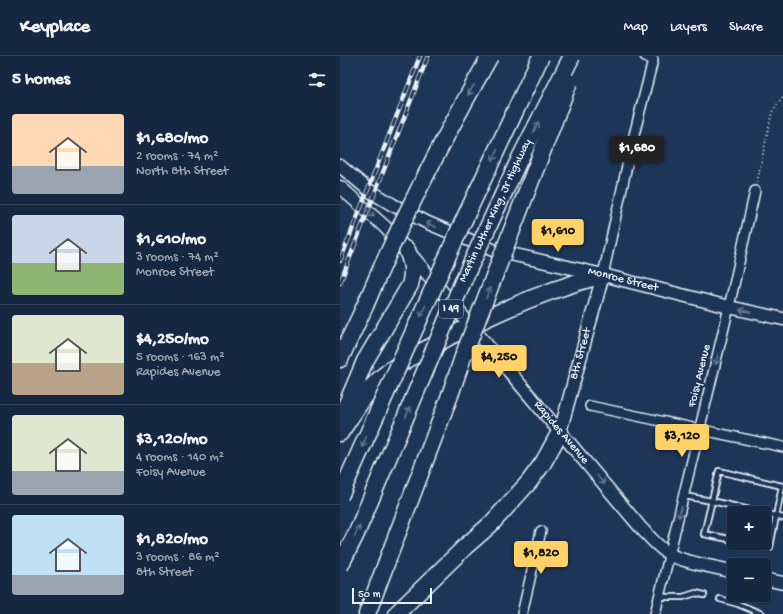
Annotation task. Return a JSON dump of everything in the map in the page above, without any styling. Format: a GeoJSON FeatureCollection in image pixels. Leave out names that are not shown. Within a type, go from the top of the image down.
{"type":"FeatureCollection","features":[{"type":"Feature","properties":{"kind":"highway"},"geometry":{"type":"LineString","coordinates":[[340,359],[377,277],[428,172],[490,56]]}},
{"type":"Feature","properties":{"kind":"highway","name":"Martin Luther King, Jr Highway"},"geometry":{"type":"LineString","coordinates":[[340,496],[462,224],[541,56]]}},
{"type":"Feature","properties":{"kind":"highway","name":"Martin Luther King, Jr Highway"},"geometry":{"type":"LineString","coordinates":[[340,566],[356,534],[464,279],[520,158],[572,56]]}},
{"type":"Feature","properties":{"kind":"highway"},"geometry":{"type":"LineString","coordinates":[[366,614],[579,56]]}},
{"type":"Feature","properties":{"kind":"highway"},"geometry":{"type":"LineString","coordinates":[[340,421],[365,361],[410,285],[413,275],[413,265],[407,250]]}},
{"type":"Feature","properties":{"kind":"highway"},"geometry":{"type":"LineString","coordinates":[[340,433],[372,387],[415,355],[470,326],[550,291],[574,282],[603,275]]}},
{"type":"Feature","properties":{"kind":"highway"},"geometry":{"type":"LineString","coordinates":[[396,614],[466,546],[491,524],[530,482],[543,463],[560,432]]}},
{"type":"Feature","properties":{"kind":"main road","name":"Monroe Street"},"geometry":{"type":"LineString","coordinates":[[340,166],[370,191],[393,205],[428,223],[493,250],[783,319]]}},
{"type":"Feature","properties":{"kind":"main road","name":"Rapides Avenue"},"geometry":{"type":"LineString","coordinates":[[340,187],[384,226],[407,250],[641,528],[656,544],[670,555]]}},
{"type":"Feature","properties":{"kind":"main road","name":"8th Street"},"geometry":{"type":"LineString","coordinates":[[560,432],[603,275]]}},
{"type":"Feature","properties":{"kind":"main road"},"geometry":{"type":"LineString","coordinates":[[670,555],[680,559],[727,570]]}},
{"type":"Feature","properties":{"kind":"main road"},"geometry":{"type":"LineString","coordinates":[[771,581],[783,584]]}},
{"type":"Feature","properties":{"kind":"street"},"geometry":{"type":"LineString","coordinates":[[603,275],[649,58]]}},
{"type":"Feature","properties":{"kind":"street","name":"Foisy Avenue"},"geometry":{"type":"LineString","coordinates":[[655,614],[700,430],[755,191]]}},
{"type":"Feature","properties":{"kind":"street"},"geometry":{"type":"LineString","coordinates":[[590,406],[783,447]]}},
{"type":"Feature","properties":{"kind":"street"},"geometry":{"type":"LineString","coordinates":[[522,614],[541,531]]}},
{"type":"Feature","properties":{"kind":"lane"},"geometry":{"type":"LineString","coordinates":[[727,539],[704,534],[719,471],[782,486],[771,543]]}},
{"type":"Feature","properties":{"kind":"lane"},"geometry":{"type":"LineString","coordinates":[[684,496],[712,500],[736,506]]}},
{"type":"Feature","properties":{"kind":"lane"},"geometry":{"type":"LineString","coordinates":[[771,515],[783,518]]}},
{"type":"Feature","properties":{"kind":"lane"},"geometry":{"type":"LineString","coordinates":[[659,597],[683,597],[696,593],[704,595]]}},
{"type":"Feature","properties":{"kind":"lane"},"geometry":{"type":"LineString","coordinates":[[720,599],[738,604],[762,614]]}},
{"type":"Feature","properties":{"kind":"path"},"geometry":{"type":"LineString","coordinates":[[755,191],[772,112],[783,97]]}},
{"type":"Feature","properties":{"kind":"railway"},"geometry":{"type":"LineString","coordinates":[[340,261],[420,56]]}},
{"type":"Feature","properties":{"kind":"railway"},"geometry":{"type":"LineString","coordinates":[[340,283],[428,56]]}}]}
